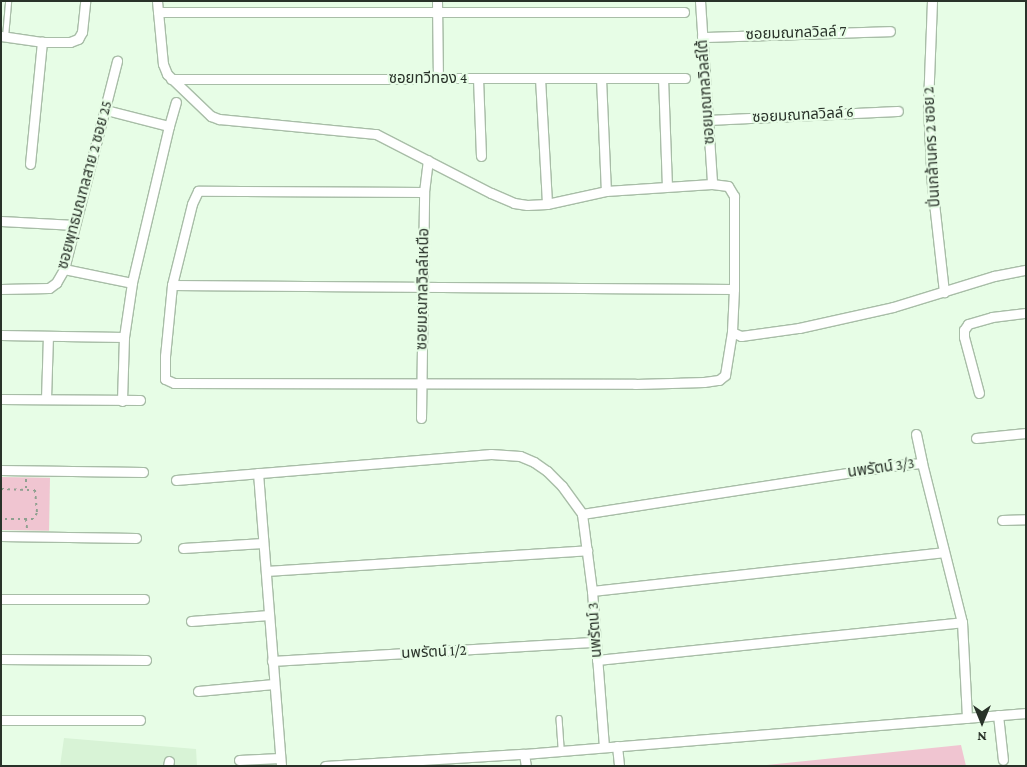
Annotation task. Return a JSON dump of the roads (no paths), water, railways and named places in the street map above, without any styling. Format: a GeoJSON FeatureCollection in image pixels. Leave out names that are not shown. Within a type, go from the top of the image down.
{"type":"FeatureCollection","features":[{"type":"Feature","properties":{"kind":"street"},"geometry":{"type":"LineString","coordinates":[[3,37],[42,42],[70,42],[78,39],[84,22],[85,1]]}},
{"type":"Feature","properties":{"kind":"street"},"geometry":{"type":"LineString","coordinates":[[156,1],[163,64],[171,79],[211,116],[218,119],[376,134],[514,203],[527,206],[547,204],[606,191],[712,184],[728,186],[734,196],[734,289],[732,332],[725,375],[713,381],[635,384],[169,382],[164,374],[172,285],[195,194],[202,189],[424,192]]}},
{"type":"Feature","properties":{"kind":"street"},"geometry":{"type":"LineString","coordinates":[[437,1],[438,79]]}},
{"type":"Feature","properties":{"kind":"street","name":"ซอยมณฑลวิลล์ใต้"},"geometry":{"type":"LineString","coordinates":[[700,1],[712,184]]}},
{"type":"Feature","properties":{"kind":"street","name":"ปิ่นเกล้านคร 2 ซอย 2"},"geometry":{"type":"LineString","coordinates":[[932,1],[928,107],[932,185],[944,292]]}},
{"type":"Feature","properties":{"kind":"street"},"geometry":{"type":"LineString","coordinates":[[158,12],[684,12]]}},
{"type":"Feature","properties":{"kind":"street","name":"ซอยมณฑลวิลล์ 7"},"geometry":{"type":"LineString","coordinates":[[702,36],[890,31]]}},
{"type":"Feature","properties":{"kind":"street"},"geometry":{"type":"LineString","coordinates":[[30,164],[42,42]]}},
{"type":"Feature","properties":{"kind":"street","name":"ซอยพุทธมณฑลสาย 2 ซอย 25"},"geometry":{"type":"LineString","coordinates":[[1,289],[39,290],[49,288],[56,283],[64,269],[106,110],[117,60]]}},
{"type":"Feature","properties":{"kind":"street"},"geometry":{"type":"LineString","coordinates":[[478,78],[481,156]]}},
{"type":"Feature","properties":{"kind":"street"},"geometry":{"type":"LineString","coordinates":[[540,78],[547,204]]}},
{"type":"Feature","properties":{"kind":"street"},"geometry":{"type":"LineString","coordinates":[[601,78],[606,191]]}},
{"type":"Feature","properties":{"kind":"street"},"geometry":{"type":"LineString","coordinates":[[663,78],[667,186]]}},
{"type":"Feature","properties":{"kind":"street","name":"ซอยทวีทอง 4"},"geometry":{"type":"LineString","coordinates":[[171,79],[685,78]]}},
{"type":"Feature","properties":{"kind":"street"},"geometry":{"type":"LineString","coordinates":[[122,401],[124,337],[132,283],[176,102]]}},
{"type":"Feature","properties":{"kind":"street"},"geometry":{"type":"LineString","coordinates":[[106,110],[169,126]]}},
{"type":"Feature","properties":{"kind":"street","name":"ซอยมณฑลวิลล์ 6"},"geometry":{"type":"LineString","coordinates":[[707,120],[898,111]]}},
{"type":"Feature","properties":{"kind":"street","name":"ซอยมณฑลวิลล์เหนือ"},"geometry":{"type":"LineString","coordinates":[[421,418],[424,192],[428,160]]}},
{"type":"Feature","properties":{"kind":"street"},"geometry":{"type":"LineString","coordinates":[[1,221],[75,225]]}},
{"type":"Feature","properties":{"kind":"street"},"geometry":{"type":"LineString","coordinates":[[64,269],[132,283]]}},
{"type":"Feature","properties":{"kind":"street"},"geometry":{"type":"LineString","coordinates":[[732,332],[741,336],[773,332],[893,307],[994,276],[1026,270]]}},
{"type":"Feature","properties":{"kind":"street"},"geometry":{"type":"LineString","coordinates":[[172,285],[734,289]]}},
{"type":"Feature","properties":{"kind":"street"},"geometry":{"type":"LineString","coordinates":[[979,393],[964,338],[964,330],[968,324],[992,317],[1026,313]]}},
{"type":"Feature","properties":{"kind":"street"},"geometry":{"type":"LineString","coordinates":[[1,336],[124,337]]}},
{"type":"Feature","properties":{"kind":"street"},"geometry":{"type":"LineString","coordinates":[[46,399],[48,336]]}},
{"type":"Feature","properties":{"kind":"street"},"geometry":{"type":"LineString","coordinates":[[1,399],[140,400]]}},
{"type":"Feature","properties":{"kind":"street"},"geometry":{"type":"LineString","coordinates":[[976,438],[1026,433]]}},
{"type":"Feature","properties":{"kind":"street"},"geometry":{"type":"LineString","coordinates":[[916,434],[922,463]]}},
{"type":"Feature","properties":{"kind":"street"},"geometry":{"type":"LineString","coordinates":[[176,480],[492,454],[520,456],[547,471],[569,493],[582,514]]}},
{"type":"Feature","properties":{"kind":"street","name":"นพรัตน์ 3/3"},"geometry":{"type":"LineString","coordinates":[[582,514],[898,465],[922,463],[962,622],[966,718]]}},
{"type":"Feature","properties":{"kind":"street"},"geometry":{"type":"LineString","coordinates":[[1,470],[143,472]]}},
{"type":"Feature","properties":{"kind":"street"},"geometry":{"type":"LineString","coordinates":[[239,760],[281,762],[258,473]]}},
{"type":"Feature","properties":{"kind":"street","name":"นพรัตน์ 3"},"geometry":{"type":"LineString","coordinates":[[582,514],[592,592],[604,746]]}},
{"type":"Feature","properties":{"kind":"street"},"geometry":{"type":"LineString","coordinates":[[1002,520],[1026,519]]}},
{"type":"Feature","properties":{"kind":"street"},"geometry":{"type":"LineString","coordinates":[[1,536],[136,538]]}},
{"type":"Feature","properties":{"kind":"street"},"geometry":{"type":"LineString","coordinates":[[183,548],[263,544]]}},
{"type":"Feature","properties":{"kind":"street"},"geometry":{"type":"LineString","coordinates":[[266,571],[587,550]]}},
{"type":"Feature","properties":{"kind":"street"},"geometry":{"type":"LineString","coordinates":[[592,592],[943,552]]}},
{"type":"Feature","properties":{"kind":"street"},"geometry":{"type":"LineString","coordinates":[[1,598],[144,599]]}},
{"type":"Feature","properties":{"kind":"street"},"geometry":{"type":"LineString","coordinates":[[191,620],[269,615]]}},
{"type":"Feature","properties":{"kind":"street"},"geometry":{"type":"LineString","coordinates":[[597,660],[962,622]]}},
{"type":"Feature","properties":{"kind":"street","name":"นพรัตน์ 1/2"},"geometry":{"type":"LineString","coordinates":[[272,661],[596,642]]}},
{"type":"Feature","properties":{"kind":"street"},"geometry":{"type":"LineString","coordinates":[[1,659],[146,660]]}},
{"type":"Feature","properties":{"kind":"street"},"geometry":{"type":"LineString","coordinates":[[198,691],[274,684]]}},
{"type":"Feature","properties":{"kind":"street"},"geometry":{"type":"LineString","coordinates":[[325,766],[524,754],[1026,713]]}},
{"type":"Feature","properties":{"kind":"street"},"geometry":{"type":"LineString","coordinates":[[998,715],[1003,760]]}},
{"type":"Feature","properties":{"kind":"street"},"geometry":{"type":"LineString","coordinates":[[1,720],[140,720]]}},
{"type":"Feature","properties":{"kind":"street"},"geometry":{"type":"LineString","coordinates":[[617,746],[619,766]]}},
{"type":"Feature","properties":{"kind":"street"},"geometry":{"type":"LineString","coordinates":[[524,754],[526,766]]}},
{"type":"Feature","properties":{"kind":"lane"},"geometry":{"type":"LineString","coordinates":[[3,37],[8,1]]}},
{"type":"Feature","properties":{"kind":"lane"},"geometry":{"type":"LineString","coordinates":[[559,718],[561,750]]}}]}
